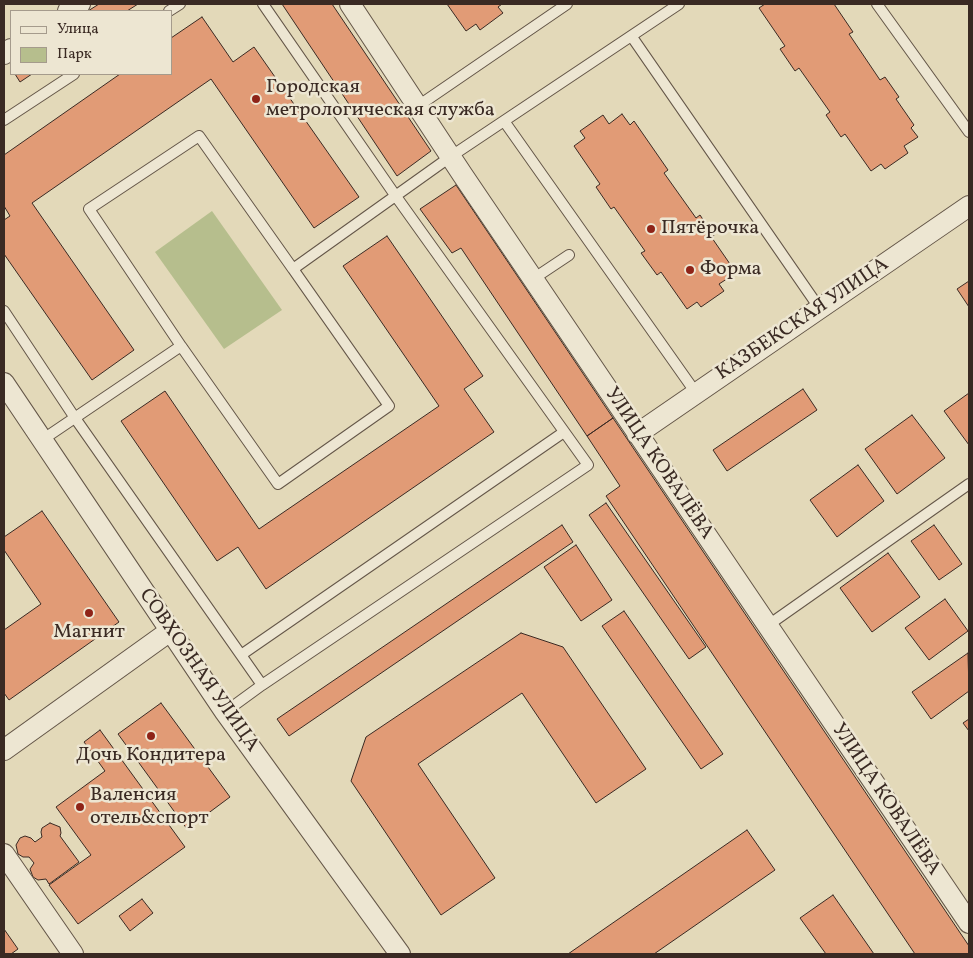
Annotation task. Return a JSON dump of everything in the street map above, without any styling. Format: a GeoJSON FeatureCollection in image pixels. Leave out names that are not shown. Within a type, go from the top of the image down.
{"type":"FeatureCollection","features":[{"type":"Feature","properties":{"kind":"street","name":"УЛИЦА КОВАЛЁВА"},"geometry":{"type":"LineString","coordinates":[[350,4],[532,279],[969,923]]}},
{"type":"Feature","properties":{"kind":"street","name":"КАЗБЕКСКАЯ УЛИЦА"},"geometry":{"type":"LineString","coordinates":[[637,434],[969,206]]}},
{"type":"Feature","properties":{"kind":"street","name":"СОВХОЗНАЯ УЛИЦА"},"geometry":{"type":"LineString","coordinates":[[4,383],[225,712],[400,954]]}},
{"type":"Feature","properties":{"kind":"street"},"geometry":{"type":"LineString","coordinates":[[4,750],[170,631]]}},
{"type":"Feature","properties":{"kind":"street"},"geometry":{"type":"LineString","coordinates":[[4,854],[73,954]]}},
{"type":"Feature","properties":{"kind":"lane"},"geometry":{"type":"LineString","coordinates":[[225,712],[262,685],[588,465],[395,195],[264,4]]}},
{"type":"Feature","properties":{"kind":"lane"},"geometry":{"type":"LineString","coordinates":[[418,106],[567,4]]}},
{"type":"Feature","properties":{"kind":"lane"},"geometry":{"type":"LineString","coordinates":[[293,269],[450,157],[679,4]]}},
{"type":"Feature","properties":{"kind":"lane"},"geometry":{"type":"LineString","coordinates":[[877,4],[969,132]]}},
{"type":"Feature","properties":{"kind":"lane"},"geometry":{"type":"LineString","coordinates":[[632,37],[820,309]]}},
{"type":"Feature","properties":{"kind":"lane"},"geometry":{"type":"LineString","coordinates":[[4,120],[72,75]]}},
{"type":"Feature","properties":{"kind":"lane"},"geometry":{"type":"LineString","coordinates":[[504,121],[696,393]]}},
{"type":"Feature","properties":{"kind":"lane"},"geometry":{"type":"LineString","coordinates":[[198,136],[293,269],[389,406],[278,484],[181,346],[90,209],[198,136]]}},
{"type":"Feature","properties":{"kind":"lane"},"geometry":{"type":"LineString","coordinates":[[532,279],[569,255]]}},
{"type":"Feature","properties":{"kind":"lane"},"geometry":{"type":"LineString","coordinates":[[4,311],[75,418],[262,685]]}},
{"type":"Feature","properties":{"kind":"lane"},"geometry":{"type":"LineString","coordinates":[[42,440],[181,346]]}},
{"type":"Feature","properties":{"kind":"lane"},"geometry":{"type":"LineString","coordinates":[[241,655],[564,432]]}},
{"type":"Feature","properties":{"kind":"lane"},"geometry":{"type":"LineString","coordinates":[[767,626],[969,484]]}},
{"type":"Feature","properties":{"kind":"green space"},"geometry":{"type":"Polygon","coordinates":[[[212,211],[282,310],[224,349],[155,252],[212,211]]]}},
{"type":"Feature","properties":{"kind":"building"},"geometry":{"type":"Polygon","coordinates":[[[99,4],[138,4],[129,10],[90,10],[99,4]]]}},
{"type":"Feature","properties":{"kind":"building"},"geometry":{"type":"Polygon","coordinates":[[[282,4],[332,4],[431,151],[397,176],[282,4]]]}},
{"type":"Feature","properties":{"kind":"building"},"geometry":{"type":"Polygon","coordinates":[[[447,4],[502,4],[498,7],[503,13],[480,30],[476,24],[466,31],[447,4]]]}},
{"type":"Feature","properties":{"kind":"building"},"geometry":{"type":"Polygon","coordinates":[[[765,4],[834,4],[853,32],[849,34],[880,80],[885,77],[899,97],[896,99],[914,125],[911,128],[918,137],[904,146],[908,153],[885,169],[881,164],[871,171],[845,134],[841,137],[826,115],[830,112],[799,68],[795,71],[780,49],[785,46],[759,8],[765,4]]]}},
{"type":"Feature","properties":{"kind":"building"},"geometry":{"type":"Polygon","coordinates":[[[202,17],[233,62],[254,47],[359,197],[314,228],[211,79],[32,203],[134,350],[92,380],[4,254],[4,220],[10,216],[4,206],[4,155],[119,75],[172,75],[172,37],[202,17]]]}},
{"type":"Feature","properties":{"kind":"building"},"geometry":{"type":"Polygon","coordinates":[[[16,75],[30,75],[20,82],[16,75]]]}},
{"type":"Feature","properties":{"kind":"building"},"geometry":{"type":"Polygon","coordinates":[[[622,114],[630,125],[634,121],[668,170],[664,173],[696,218],[700,215],[714,236],[712,238],[730,264],[726,266],[733,275],[719,284],[724,291],[701,307],[697,302],[687,309],[661,272],[657,275],[641,253],[645,251],[614,207],[611,209],[596,187],[600,184],[574,146],[585,138],[580,131],[603,115],[609,124],[622,114]]]}},
{"type":"Feature","properties":{"kind":"building"},"geometry":{"type":"Polygon","coordinates":[[[456,185],[613,418],[587,436],[461,248],[452,253],[420,209],[456,185]]]}},
{"type":"Feature","properties":{"kind":"building"},"geometry":{"type":"Polygon","coordinates":[[[387,236],[483,376],[464,389],[494,432],[266,589],[238,547],[217,561],[121,421],[165,391],[259,529],[439,406],[343,266],[387,236]]]}},
{"type":"Feature","properties":{"kind":"building"},"geometry":{"type":"Polygon","coordinates":[[[969,281],[969,307],[957,289],[969,281]]]}},
{"type":"Feature","properties":{"kind":"building"},"geometry":{"type":"Polygon","coordinates":[[[803,389],[817,410],[727,471],[713,450],[803,389]]]}},
{"type":"Feature","properties":{"kind":"building"},"geometry":{"type":"Polygon","coordinates":[[[969,393],[969,445],[944,411],[969,393]]]}},
{"type":"Feature","properties":{"kind":"building"},"geometry":{"type":"Polygon","coordinates":[[[912,415],[945,458],[897,494],[865,449],[912,415]]]}},
{"type":"Feature","properties":{"kind":"building"},"geometry":{"type":"Polygon","coordinates":[[[613,418],[969,946],[969,954],[915,954],[606,496],[620,486],[587,436],[613,418]]]}},
{"type":"Feature","properties":{"kind":"building"},"geometry":{"type":"Polygon","coordinates":[[[858,465],[884,501],[837,537],[810,500],[858,465]]]}},
{"type":"Feature","properties":{"kind":"building"},"geometry":{"type":"Polygon","coordinates":[[[606,503],[706,647],[689,659],[589,515],[606,503]]]}},
{"type":"Feature","properties":{"kind":"building"},"geometry":{"type":"Polygon","coordinates":[[[42,511],[119,622],[9,700],[4,693],[4,630],[41,604],[4,550],[4,537],[42,511]]]}},
{"type":"Feature","properties":{"kind":"building"},"geometry":{"type":"Polygon","coordinates":[[[562,525],[573,542],[289,736],[277,719],[562,525]]]}},
{"type":"Feature","properties":{"kind":"building"},"geometry":{"type":"Polygon","coordinates":[[[934,525],[962,564],[939,580],[911,541],[934,525]]]}},
{"type":"Feature","properties":{"kind":"building"},"geometry":{"type":"Polygon","coordinates":[[[576,545],[612,600],[581,621],[544,567],[576,545]]]}},
{"type":"Feature","properties":{"kind":"building"},"geometry":{"type":"Polygon","coordinates":[[[888,553],[920,597],[872,632],[840,588],[888,553]]]}},
{"type":"Feature","properties":{"kind":"building"},"geometry":{"type":"Polygon","coordinates":[[[945,599],[968,631],[929,660],[905,628],[945,599]]]}},
{"type":"Feature","properties":{"kind":"building"},"geometry":{"type":"Polygon","coordinates":[[[624,611],[723,754],[701,769],[602,626],[624,611]]]}},
{"type":"Feature","properties":{"kind":"building"},"geometry":{"type":"Polygon","coordinates":[[[521,633],[563,647],[646,769],[596,803],[522,693],[418,764],[495,878],[441,915],[351,781],[366,737],[521,633]]]}},
{"type":"Feature","properties":{"kind":"building"},"geometry":{"type":"Polygon","coordinates":[[[968,653],[969,691],[931,719],[912,692],[968,653]]]}},
{"type":"Feature","properties":{"kind":"building"},"geometry":{"type":"Polygon","coordinates":[[[161,703],[230,797],[187,829],[118,734],[161,703]]]}},
{"type":"Feature","properties":{"kind":"building"},"geometry":{"type":"Polygon","coordinates":[[[969,719],[969,731],[963,723],[969,719]]]}},
{"type":"Feature","properties":{"kind":"building"},"geometry":{"type":"Polygon","coordinates":[[[100,730],[185,847],[78,924],[49,885],[91,855],[56,807],[105,771],[84,742],[100,730]]]}},
{"type":"Feature","properties":{"kind":"building"},"geometry":{"type":"Polygon","coordinates":[[[50,823],[60,827],[60,836],[79,862],[49,884],[46,879],[38,880],[33,877],[30,869],[34,863],[29,857],[23,857],[18,854],[16,845],[20,838],[25,836],[35,842],[42,837],[42,828],[50,823]]]}},
{"type":"Feature","properties":{"kind":"building"},"geometry":{"type":"Polygon","coordinates":[[[747,830],[775,870],[654,954],[568,954],[747,830]]]}},
{"type":"Feature","properties":{"kind":"building"},"geometry":{"type":"Polygon","coordinates":[[[833,895],[874,954],[826,954],[800,918],[833,895]]]}},
{"type":"Feature","properties":{"kind":"building"},"geometry":{"type":"Polygon","coordinates":[[[142,899],[153,913],[130,931],[119,916],[142,899]]]}},
{"type":"Feature","properties":{"kind":"building"},"geometry":{"type":"Polygon","coordinates":[[[4,929],[18,949],[11,954],[4,954],[4,929]]]}},
{"type":"Feature","properties":{"kind":"place","name":"Городская метрологическая служба"},"geometry":{"type":"Point","coordinates":[256,99]}},
{"type":"Feature","properties":{"kind":"place","name":"Пятёрочка"},"geometry":{"type":"Point","coordinates":[651,229]}},
{"type":"Feature","properties":{"kind":"place","name":"Форма"},"geometry":{"type":"Point","coordinates":[690,270]}},
{"type":"Feature","properties":{"kind":"place","name":"Магнит"},"geometry":{"type":"Point","coordinates":[89,613]}},
{"type":"Feature","properties":{"kind":"place","name":"Дочь Кондитера"},"geometry":{"type":"Point","coordinates":[151,736]}},
{"type":"Feature","properties":{"kind":"place","name":"Валенсия отель&спорт"},"geometry":{"type":"Point","coordinates":[80,807]}}]}
